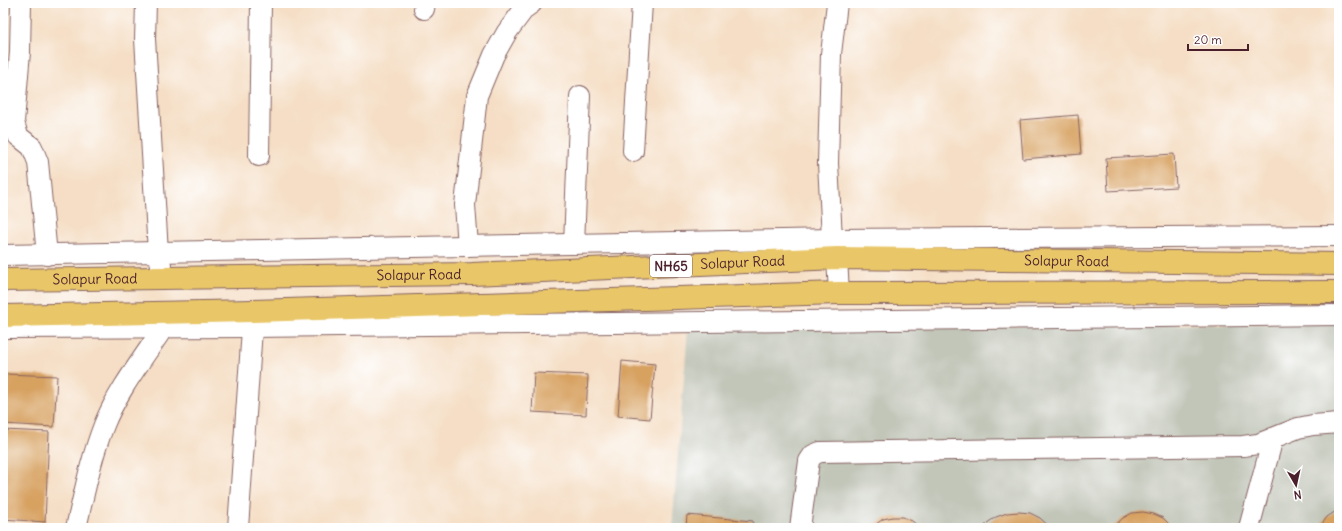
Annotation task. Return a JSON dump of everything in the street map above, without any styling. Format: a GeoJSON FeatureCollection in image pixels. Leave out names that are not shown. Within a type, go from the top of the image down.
{"type":"FeatureCollection","features":[{"type":"Feature","properties":{"kind":"highway","name":"Solapur Road"},"geometry":{"type":"LineString","coordinates":[[3,280],[472,274],[834,249],[1339,264]]}},
{"type":"Feature","properties":{"kind":"highway","name":"NH65"},"geometry":{"type":"LineString","coordinates":[[3,316],[253,319],[839,293],[1339,292]]}},
{"type":"Feature","properties":{"kind":"street"},"geometry":{"type":"LineString","coordinates":[[21,3],[20,52],[14,122],[18,136],[32,147],[38,162],[47,255]]}},
{"type":"Feature","properties":{"kind":"street"},"geometry":{"type":"LineString","coordinates":[[146,3],[145,39],[158,252],[163,279]]}},
{"type":"Feature","properties":{"kind":"street"},"geometry":{"type":"LineString","coordinates":[[259,156],[260,3]]}},
{"type":"Feature","properties":{"kind":"street"},"geometry":{"type":"LineString","coordinates":[[468,246],[465,205],[477,96],[494,54],[507,32],[525,8],[532,3]]}},
{"type":"Feature","properties":{"kind":"street"},"geometry":{"type":"LineString","coordinates":[[633,151],[642,3]]}},
{"type":"Feature","properties":{"kind":"street"},"geometry":{"type":"LineString","coordinates":[[837,3],[831,54],[828,163],[834,249],[839,293]]}},
{"type":"Feature","properties":{"kind":"street"},"geometry":{"type":"LineString","coordinates":[[574,244],[580,96]]}},
{"type":"Feature","properties":{"kind":"street"},"geometry":{"type":"LineString","coordinates":[[3,256],[574,244],[834,249],[1339,236]]}},
{"type":"Feature","properties":{"kind":"street"},"geometry":{"type":"LineString","coordinates":[[3,328],[164,327],[253,319],[1339,315]]}},
{"type":"Feature","properties":{"kind":"street"},"geometry":{"type":"LineString","coordinates":[[238,528],[253,319]]}},
{"type":"Feature","properties":{"kind":"street"},"geometry":{"type":"LineString","coordinates":[[76,528],[96,448],[104,424],[114,403],[164,327]]}},
{"type":"Feature","properties":{"kind":"street"},"geometry":{"type":"LineString","coordinates":[[800,528],[809,461],[813,455],[820,452],[1243,446],[1258,444],[1298,428],[1339,423]]}},
{"type":"Feature","properties":{"kind":"street"},"geometry":{"type":"LineString","coordinates":[[1249,528],[1273,438]]}},
{"type":"Feature","properties":{"kind":"shaded area"},"geometry":{"type":"Polygon","coordinates":[[[1339,323],[1339,528],[672,528],[688,329],[1339,323]]]}},
{"type":"Feature","properties":{"kind":"building"},"geometry":{"type":"Polygon","coordinates":[[[1078,115],[1081,154],[1023,159],[1020,120],[1078,115]]]}},
{"type":"Feature","properties":{"kind":"building"},"geometry":{"type":"Polygon","coordinates":[[[1174,154],[1176,187],[1108,191],[1106,158],[1174,154]]]}},
{"type":"Feature","properties":{"kind":"building"},"geometry":{"type":"Polygon","coordinates":[[[622,361],[655,364],[650,419],[618,416],[622,361]]]}},
{"type":"Feature","properties":{"kind":"building"},"geometry":{"type":"Polygon","coordinates":[[[534,373],[588,375],[586,415],[532,412],[534,373]]]}},
{"type":"Feature","properties":{"kind":"building"},"geometry":{"type":"Polygon","coordinates":[[[5,374],[57,376],[54,427],[3,424],[5,374]]]}},
{"type":"Feature","properties":{"kind":"building"},"geometry":{"type":"Polygon","coordinates":[[[3,430],[49,432],[45,522],[3,519],[3,430]]]}},
{"type":"Feature","properties":{"kind":"building"},"geometry":{"type":"Polygon","coordinates":[[[1339,509],[1339,528],[1319,528],[1327,517],[1339,509]]]}},
{"type":"Feature","properties":{"kind":"building"},"geometry":{"type":"Polygon","coordinates":[[[1143,512],[1154,514],[1163,518],[1173,528],[1112,528],[1123,518],[1132,513],[1143,512]]]}},
{"type":"Feature","properties":{"kind":"building"},"geometry":{"type":"Polygon","coordinates":[[[1007,513],[1030,513],[1040,518],[1051,528],[984,528],[987,523],[996,517],[1007,513]]]}},
{"type":"Feature","properties":{"kind":"building"},"geometry":{"type":"Polygon","coordinates":[[[687,515],[753,521],[752,528],[686,528],[687,515]]]}},
{"type":"Feature","properties":{"kind":"building"},"geometry":{"type":"Polygon","coordinates":[[[903,517],[912,521],[921,528],[871,528],[883,519],[903,517]]]}}]}
